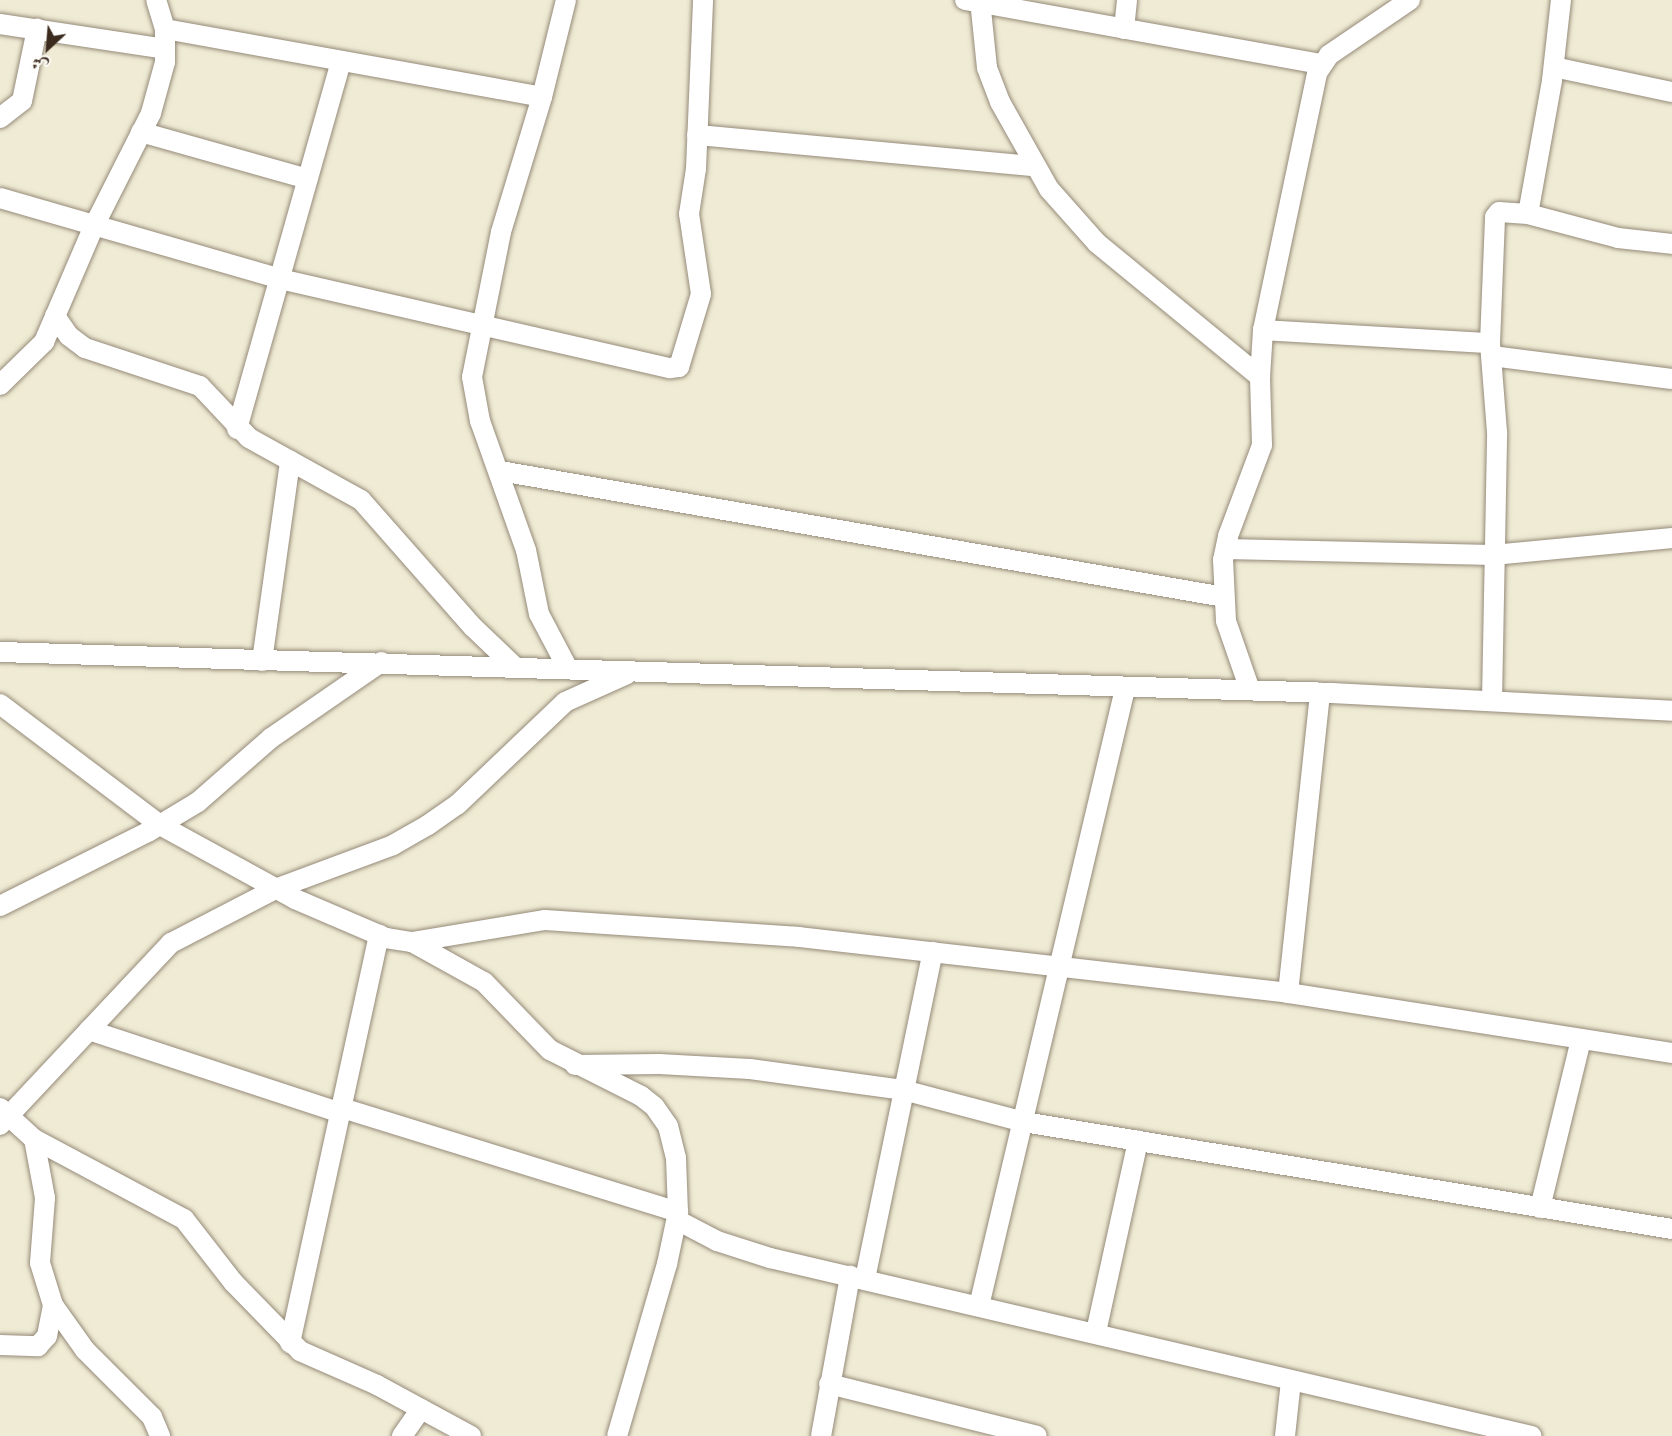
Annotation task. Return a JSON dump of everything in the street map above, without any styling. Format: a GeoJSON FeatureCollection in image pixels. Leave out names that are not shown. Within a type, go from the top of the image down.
{"type":"FeatureCollection","features":[{"type":"Feature","properties":{"kind":"street"},"geometry":{"type":"LineString","coordinates":[[0,385],[44,342],[94,226],[158,94],[165,49],[165,29],[156,0]]}},
{"type":"Feature","properties":{"kind":"street"},"geometry":{"type":"LineString","coordinates":[[566,0],[542,97],[501,232],[480,324],[472,377],[480,421],[500,471],[526,550],[539,614],[568,669]]}},
{"type":"Feature","properties":{"kind":"street"},"geometry":{"type":"LineString","coordinates":[[0,198],[280,279],[670,368],[679,367],[701,294],[689,214],[697,135],[703,0]]}},
{"type":"Feature","properties":{"kind":"street"},"geometry":{"type":"LineString","coordinates":[[1124,29],[1127,0]]}},
{"type":"Feature","properties":{"kind":"street"},"geometry":{"type":"LineString","coordinates":[[1250,690],[1226,621],[1224,597],[1226,549],[1262,445],[1260,377],[1263,330],[1287,205],[1321,63],[1410,0]]}},
{"type":"Feature","properties":{"kind":"street"},"geometry":{"type":"LineString","coordinates":[[1528,214],[1554,67],[1561,0]]}},
{"type":"Feature","properties":{"kind":"street"},"geometry":{"type":"LineString","coordinates":[[1260,377],[1097,243],[1033,166],[987,68],[975,1],[1321,63]]}},
{"type":"Feature","properties":{"kind":"street"},"geometry":{"type":"LineString","coordinates":[[0,24],[165,49]]}},
{"type":"Feature","properties":{"kind":"street"},"geometry":{"type":"LineString","coordinates":[[0,118],[22,101],[36,29]]}},
{"type":"Feature","properties":{"kind":"street"},"geometry":{"type":"LineString","coordinates":[[165,29],[542,97]]}},
{"type":"Feature","properties":{"kind":"street"},"geometry":{"type":"LineString","coordinates":[[237,429],[341,60]]}},
{"type":"Feature","properties":{"kind":"street"},"geometry":{"type":"LineString","coordinates":[[1554,67],[1672,92]]}},
{"type":"Feature","properties":{"kind":"street"},"geometry":{"type":"LineString","coordinates":[[141,132],[308,179]]}},
{"type":"Feature","properties":{"kind":"street"},"geometry":{"type":"LineString","coordinates":[[697,135],[1033,166]]}},
{"type":"Feature","properties":{"kind":"street"},"geometry":{"type":"LineString","coordinates":[[1492,701],[1497,432],[1491,349],[1495,218],[1499,212],[1528,214],[1618,238],[1672,244]]}},
{"type":"Feature","properties":{"kind":"street"},"geometry":{"type":"LineString","coordinates":[[55,316],[69,336],[85,348],[200,386],[237,429],[362,500],[473,627],[516,668]]}},
{"type":"Feature","properties":{"kind":"street"},"geometry":{"type":"LineString","coordinates":[[1263,330],[1491,349],[1672,379]]}},
{"type":"Feature","properties":{"kind":"street"},"geometry":{"type":"LineString","coordinates":[[262,661],[290,461]]}},
{"type":"Feature","properties":{"kind":"street"},"geometry":{"type":"LineString","coordinates":[[500,471],[1224,597]]}},
{"type":"Feature","properties":{"kind":"street"},"geometry":{"type":"LineString","coordinates":[[1226,549],[1493,555],[1672,538]]}},
{"type":"Feature","properties":{"kind":"street"},"geometry":{"type":"LineString","coordinates":[[0,652],[262,661],[381,662],[1125,689],[1250,690],[1672,711]]}},
{"type":"Feature","properties":{"kind":"street"},"geometry":{"type":"LineString","coordinates":[[0,906],[160,825],[198,802],[271,738],[381,662]]}},
{"type":"Feature","properties":{"kind":"street"},"geometry":{"type":"LineString","coordinates":[[471,1436],[290,1343],[233,1282],[183,1220],[34,1139],[3,1116],[171,943],[275,889],[393,844],[428,825],[457,805],[565,702],[633,671]]}},
{"type":"Feature","properties":{"kind":"street"},"geometry":{"type":"LineString","coordinates":[[979,1306],[1062,966],[1125,689]]}},
{"type":"Feature","properties":{"kind":"street"},"geometry":{"type":"LineString","coordinates":[[1288,993],[1320,693]]}},
{"type":"Feature","properties":{"kind":"street"},"geometry":{"type":"LineString","coordinates":[[0,704],[160,825],[275,889],[379,935],[412,942],[484,982],[550,1050],[575,1065],[641,1096],[663,1119],[676,1158],[678,1216],[617,1436]]}},
{"type":"Feature","properties":{"kind":"street"},"geometry":{"type":"LineString","coordinates":[[412,942],[545,920],[799,937],[1288,993],[1672,1053]]}},
{"type":"Feature","properties":{"kind":"street"},"geometry":{"type":"LineString","coordinates":[[290,1343],[379,935]]}},
{"type":"Feature","properties":{"kind":"street"},"geometry":{"type":"LineString","coordinates":[[821,1436],[829,1384],[903,1090],[933,952]]}},
{"type":"Feature","properties":{"kind":"street"},"geometry":{"type":"LineString","coordinates":[[89,1030],[678,1216],[739,1250],[1532,1436]]}},
{"type":"Feature","properties":{"kind":"street"},"geometry":{"type":"LineString","coordinates":[[1540,1208],[1581,1040]]}},
{"type":"Feature","properties":{"kind":"street"},"geometry":{"type":"LineString","coordinates":[[575,1065],[659,1064],[750,1069],[903,1090],[1024,1122],[1672,1229]]}},
{"type":"Feature","properties":{"kind":"street"},"geometry":{"type":"LineString","coordinates":[[34,1139],[45,1198],[40,1263],[53,1305],[85,1350],[152,1417],[160,1436]]}},
{"type":"Feature","properties":{"kind":"street"},"geometry":{"type":"LineString","coordinates":[[1096,1332],[1138,1141]]}},
{"type":"Feature","properties":{"kind":"street"},"geometry":{"type":"LineString","coordinates":[[0,1345],[38,1346],[48,1336],[53,1305]]}},
{"type":"Feature","properties":{"kind":"street"},"geometry":{"type":"LineString","coordinates":[[1285,1436],[1290,1381]]}},
{"type":"Feature","properties":{"kind":"street"},"geometry":{"type":"LineString","coordinates":[[829,1384],[1037,1436]]}},
{"type":"Feature","properties":{"kind":"street"},"geometry":{"type":"LineString","coordinates":[[402,1436],[421,1409]]}}]}
